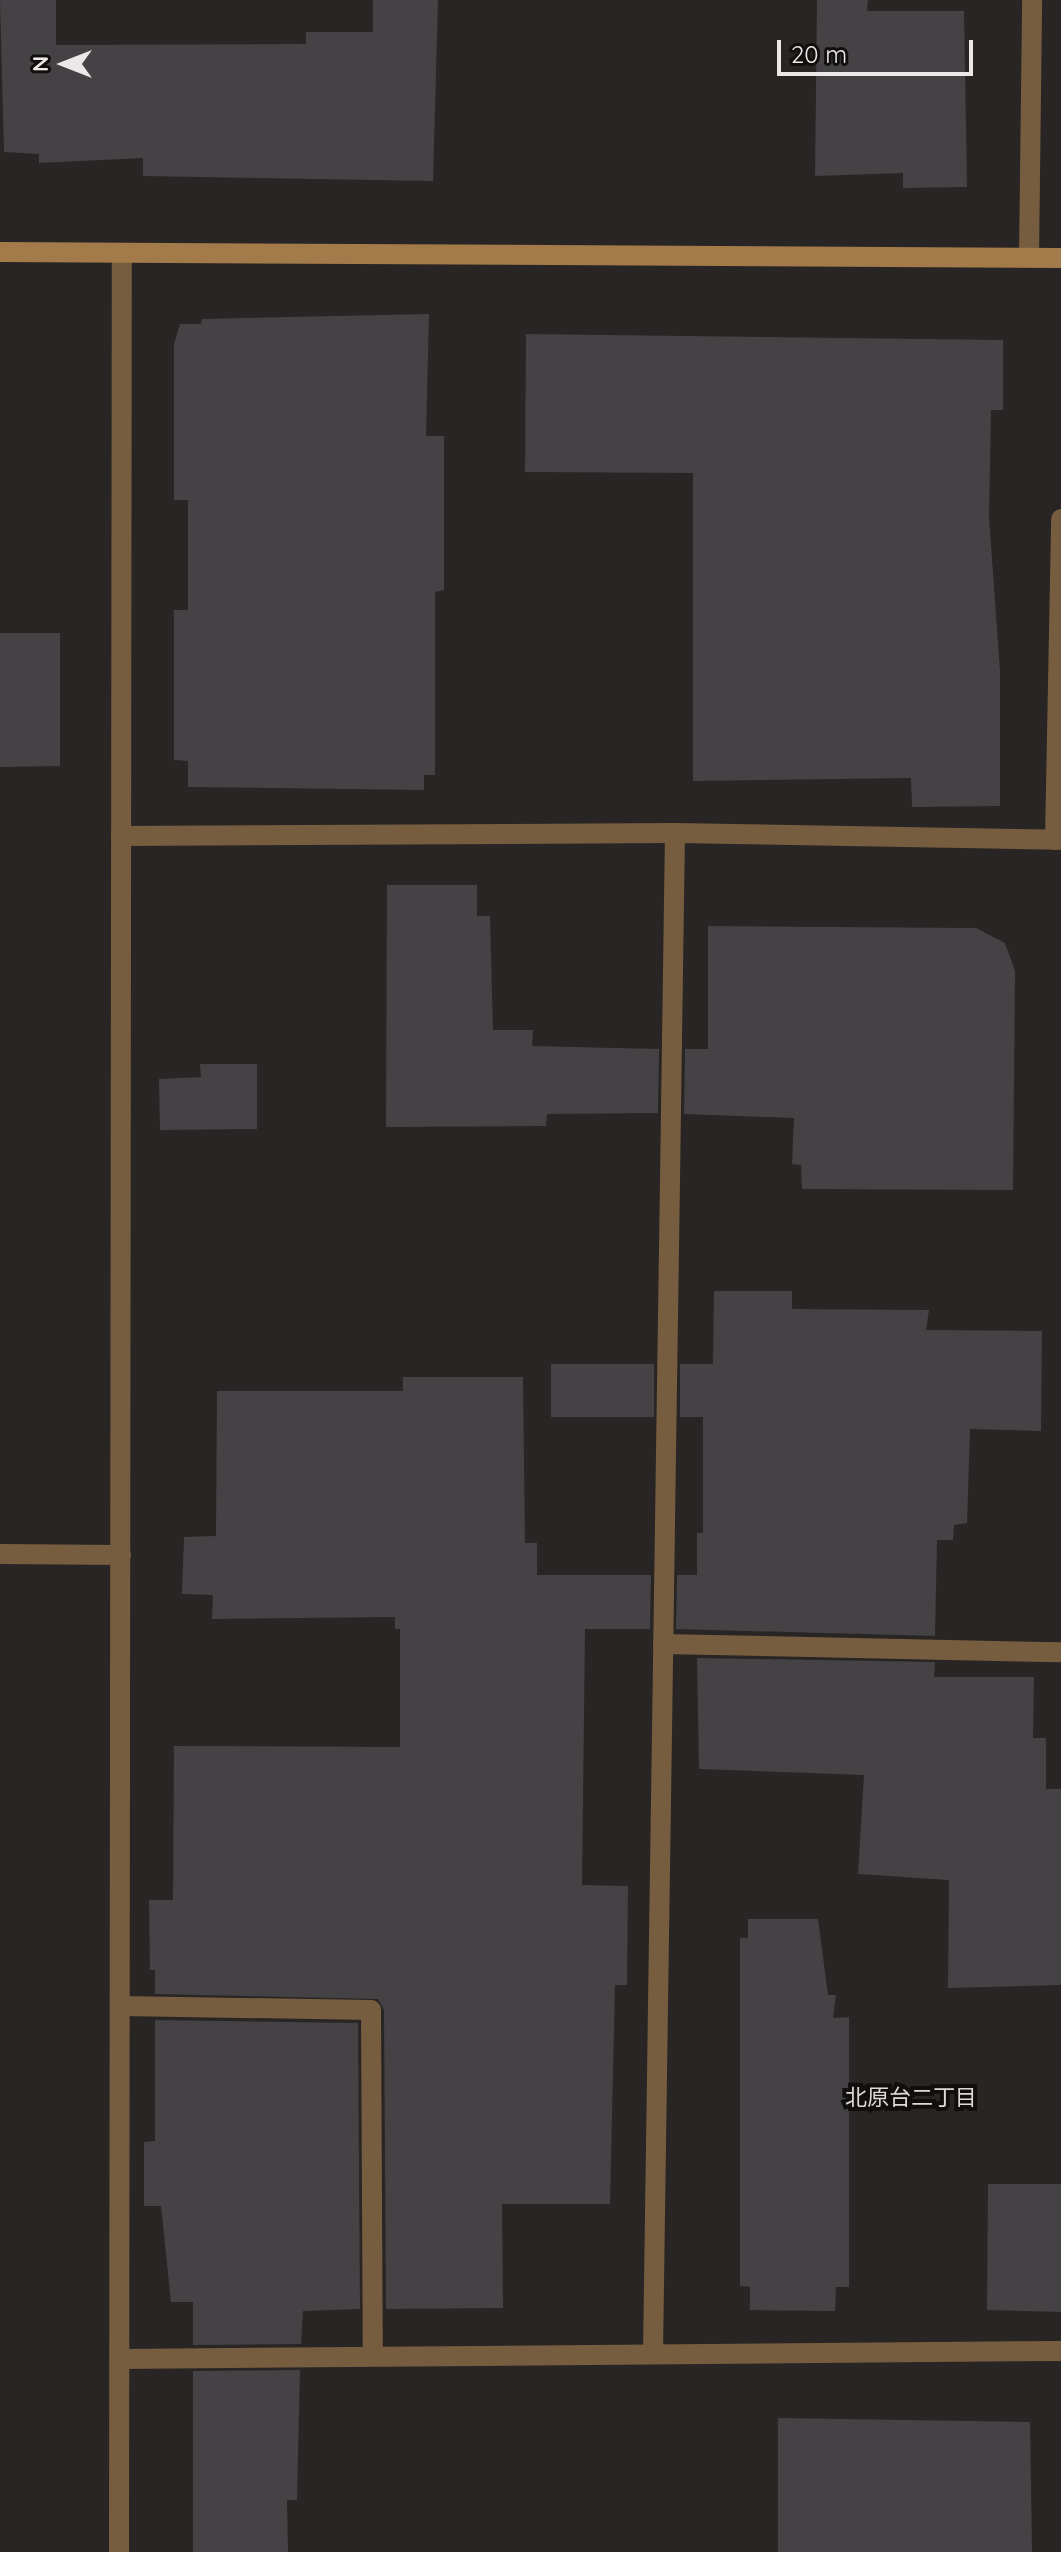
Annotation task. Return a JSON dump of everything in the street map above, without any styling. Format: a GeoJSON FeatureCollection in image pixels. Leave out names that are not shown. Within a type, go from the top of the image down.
{"type":"FeatureCollection","features":[{"type":"Feature","properties":{"kind":"street"},"geometry":{"type":"LineString","coordinates":[[1029,257],[1032,0]]}},
{"type":"Feature","properties":{"kind":"street"},"geometry":{"type":"LineString","coordinates":[[0,252],[1061,258]]}},
{"type":"Feature","properties":{"kind":"street"},"geometry":{"type":"LineString","coordinates":[[119,2552],[122,253]]}},
{"type":"Feature","properties":{"kind":"street"},"geometry":{"type":"LineString","coordinates":[[121,836],[675,833],[1058,840],[1061,519]]}},
{"type":"Feature","properties":{"kind":"street"},"geometry":{"type":"LineString","coordinates":[[653,2352],[675,833]]}},
{"type":"Feature","properties":{"kind":"street"},"geometry":{"type":"LineString","coordinates":[[0,1554],[121,1555]]}},
{"type":"Feature","properties":{"kind":"street"},"geometry":{"type":"LineString","coordinates":[[663,1644],[1061,1652]]}},
{"type":"Feature","properties":{"kind":"street"},"geometry":{"type":"LineString","coordinates":[[120,2006],[371,2010],[373,2355]]}},
{"type":"Feature","properties":{"kind":"street"},"geometry":{"type":"LineString","coordinates":[[120,2359],[653,2352],[1061,2351]]}},
{"type":"Feature","properties":{"kind":"building"},"geometry":{"type":"Polygon","coordinates":[[[0,0],[56,0],[56,45],[306,44],[306,32],[373,32],[373,0],[438,0],[433,181],[143,176],[143,158],[39,163],[39,154],[4,152],[0,0]]]}},
{"type":"Feature","properties":{"kind":"building"},"geometry":{"type":"Polygon","coordinates":[[[817,0],[868,0],[867,11],[964,11],[967,187],[903,188],[903,173],[815,176],[817,0]]]}},
{"type":"Feature","properties":{"kind":"building"},"geometry":{"type":"Polygon","coordinates":[[[429,314],[426,436],[444,436],[444,590],[435,592],[435,775],[424,775],[424,790],[188,787],[188,761],[174,760],[174,610],[188,610],[188,500],[174,500],[174,344],[180,324],[201,324],[202,319],[429,314]]]}},
{"type":"Feature","properties":{"kind":"building"},"geometry":{"type":"Polygon","coordinates":[[[526,334],[1003,340],[1003,410],[991,410],[989,517],[1000,671],[1000,806],[912,807],[911,778],[693,781],[693,473],[525,472],[526,334]]]}},
{"type":"Feature","properties":{"kind":"building"},"geometry":{"type":"Polygon","coordinates":[[[0,633],[60,633],[60,766],[0,767],[0,633]]]}},
{"type":"Feature","properties":{"kind":"building"},"geometry":{"type":"Polygon","coordinates":[[[387,885],[477,885],[477,916],[490,916],[493,1030],[533,1030],[532,1046],[659,1049],[658,1113],[547,1114],[546,1126],[386,1127],[387,885]]]}},
{"type":"Feature","properties":{"kind":"building"},"geometry":{"type":"Polygon","coordinates":[[[708,926],[976,928],[1005,943],[1015,971],[1013,1190],[802,1189],[801,1165],[792,1164],[794,1118],[684,1114],[685,1049],[708,1049],[708,926]]]}},
{"type":"Feature","properties":{"kind":"building"},"geometry":{"type":"Polygon","coordinates":[[[200,1064],[257,1064],[257,1129],[160,1130],[159,1079],[201,1077],[200,1064]]]}},
{"type":"Feature","properties":{"kind":"building"},"geometry":{"type":"Polygon","coordinates":[[[714,1291],[792,1291],[792,1309],[929,1310],[926,1330],[1042,1331],[1041,1431],[970,1429],[967,1523],[954,1525],[953,1540],[937,1540],[935,1636],[676,1629],[677,1575],[697,1575],[697,1533],[703,1533],[703,1417],[680,1417],[680,1364],[713,1364],[714,1291]]]}},
{"type":"Feature","properties":{"kind":"building"},"geometry":{"type":"Polygon","coordinates":[[[551,1364],[654,1364],[654,1417],[551,1417],[551,1364]]]}},
{"type":"Feature","properties":{"kind":"building"},"geometry":{"type":"Polygon","coordinates":[[[403,1377],[523,1377],[525,1543],[537,1543],[537,1575],[651,1575],[650,1629],[585,1629],[582,1885],[628,1886],[627,1985],[615,1985],[610,2204],[502,2204],[503,2308],[386,2309],[384,2010],[378,1999],[155,1994],[155,1970],[150,1970],[149,1900],[173,1900],[174,1746],[400,1747],[400,1629],[395,1629],[395,1617],[212,1619],[213,1595],[182,1594],[184,1537],[216,1536],[217,1391],[403,1391],[403,1377]]]}},
{"type":"Feature","properties":{"kind":"building"},"geometry":{"type":"Polygon","coordinates":[[[697,1658],[935,1662],[934,1677],[1034,1677],[1033,1738],[1046,1738],[1046,1789],[1061,1789],[1061,1985],[948,1988],[949,1880],[858,1874],[864,1775],[699,1769],[697,1658]]]}},
{"type":"Feature","properties":{"kind":"building"},"geometry":{"type":"Polygon","coordinates":[[[748,1919],[818,1919],[828,1995],[836,1995],[833,2018],[849,2017],[849,2287],[836,2287],[835,2311],[750,2310],[750,2287],[740,2286],[740,1938],[748,1938],[748,1919]]]}},
{"type":"Feature","properties":{"kind":"building"},"geometry":{"type":"Polygon","coordinates":[[[155,2020],[358,2023],[360,2309],[303,2311],[301,2344],[193,2345],[193,2302],[171,2302],[161,2206],[144,2206],[144,2142],[155,2141],[155,2020]]]}},
{"type":"Feature","properties":{"kind":"building"},"geometry":{"type":"Polygon","coordinates":[[[988,2184],[1061,2184],[1061,2312],[987,2310],[988,2184]]]}},
{"type":"Feature","properties":{"kind":"building"},"geometry":{"type":"Polygon","coordinates":[[[300,2370],[297,2500],[287,2500],[288,2552],[193,2552],[193,2371],[300,2370]]]}},
{"type":"Feature","properties":{"kind":"building"},"geometry":{"type":"Polygon","coordinates":[[[778,2418],[1030,2422],[1032,2552],[778,2552],[778,2418]]]}},
{"type":"Feature","properties":{"kind":"district","name":"北原台二丁目"},"geometry":{"type":"Point","coordinates":[911,2098]}}]}
